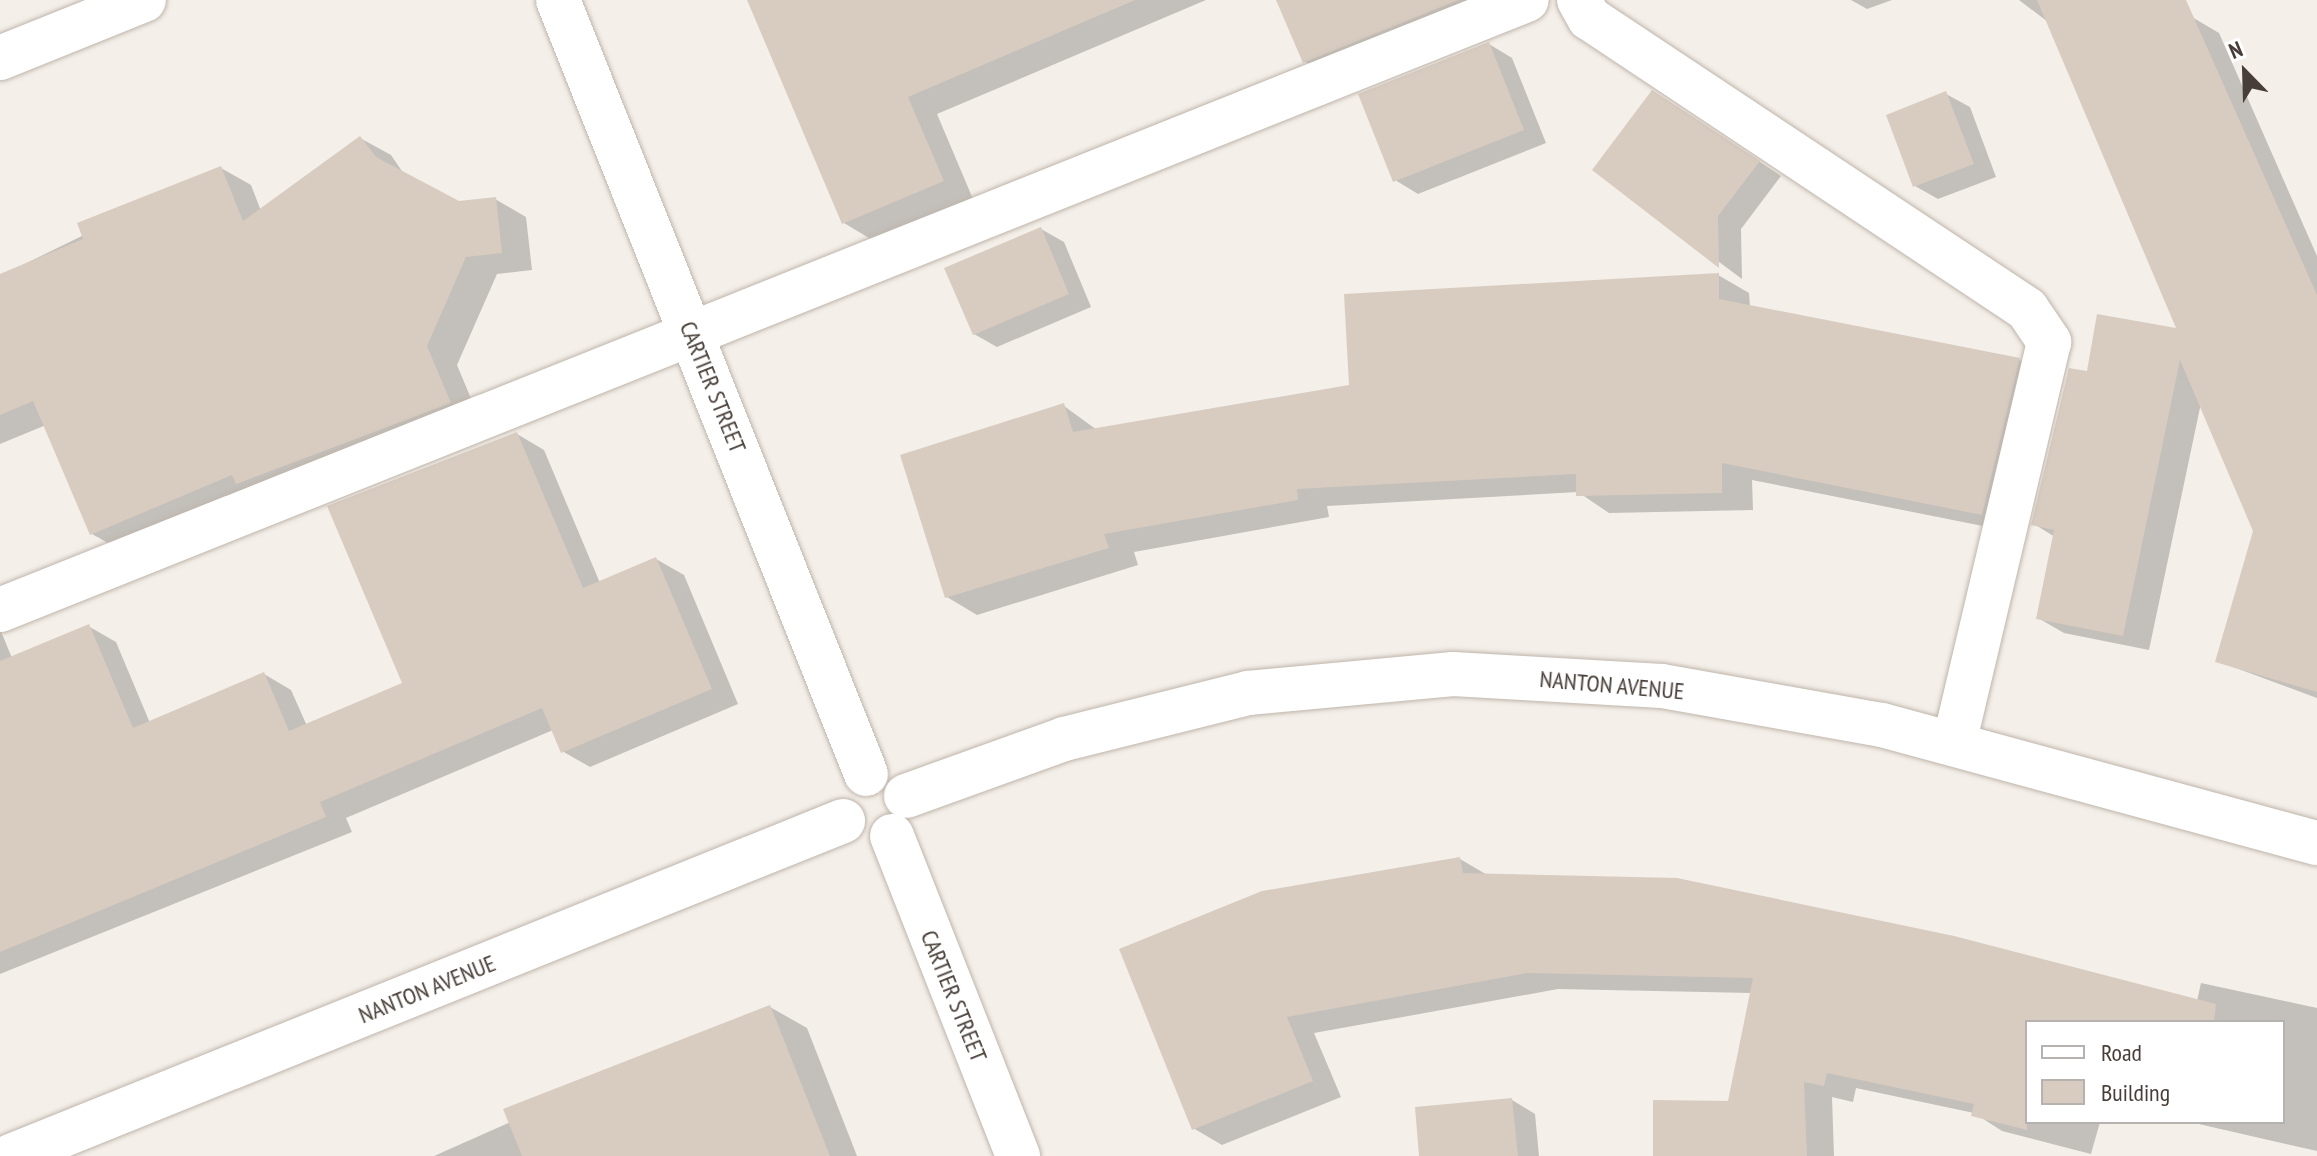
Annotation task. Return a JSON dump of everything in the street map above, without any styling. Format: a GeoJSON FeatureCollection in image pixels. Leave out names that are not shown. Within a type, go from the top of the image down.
{"type":"FeatureCollection","features":[{"type":"Feature","properties":{"kind":"street"},"geometry":{"type":"LineString","coordinates":[[0,58],[144,0]]}},
{"type":"Feature","properties":{"kind":"street","name":"CARTIER STREET"},"geometry":{"type":"LineString","coordinates":[[558,0],[866,774]]}},
{"type":"Feature","properties":{"kind":"street"},"geometry":{"type":"LineString","coordinates":[[0,610],[690,329],[1527,0]]}},
{"type":"Feature","properties":{"kind":"street"},"geometry":{"type":"LineString","coordinates":[[1579,0],[1589,18],[2027,309],[2049,342],[1954,743]]}},
{"type":"Feature","properties":{"kind":"street","name":"NANTON AVENUE"},"geometry":{"type":"LineString","coordinates":[[899,816],[1064,739],[1248,693],[1453,674],[1662,686],[1954,743],[2317,843]]}},
{"type":"Feature","properties":{"kind":"street"},"geometry":{"type":"LineString","coordinates":[[866,774],[886,775],[899,816],[870,841],[843,821],[843,792],[866,774]]}},
{"type":"Feature","properties":{"kind":"street","name":"CARTIER STREET"},"geometry":{"type":"LineString","coordinates":[[899,816],[1018,1156]]}},
{"type":"Feature","properties":{"kind":"street","name":"NANTON AVENUE"},"geometry":{"type":"LineString","coordinates":[[11,1156],[843,821]]}},
{"type":"Feature","properties":{"kind":"building"},"geometry":{"type":"Polygon","coordinates":[[[747,0],[1135,0],[908,97],[944,181],[842,224],[747,0]]]}},
{"type":"Feature","properties":{"kind":"building"},"geometry":{"type":"Polygon","coordinates":[[[1276,0],[1459,0],[1303,63],[1276,0]]]}},
{"type":"Feature","properties":{"kind":"building"},"geometry":{"type":"Polygon","coordinates":[[[2037,0],[2186,0],[2317,295],[2317,692],[2215,662],[2253,531],[2180,360],[2123,636],[2036,619],[2054,530],[2031,525],[2069,368],[2087,371],[2097,314],[2176,328],[2037,0]]]}},
{"type":"Feature","properties":{"kind":"building"},"geometry":{"type":"Polygon","coordinates":[[[1489,42],[1524,130],[1393,182],[1358,94],[1489,42]]]}},
{"type":"Feature","properties":{"kind":"building"},"geometry":{"type":"Polygon","coordinates":[[[1652,90],[1760,161],[1718,216],[1719,268],[1592,170],[1652,90]]]}},
{"type":"Feature","properties":{"kind":"building"},"geometry":{"type":"Polygon","coordinates":[[[1946,91],[1974,164],[1913,187],[1886,115],[1946,91]]]}},
{"type":"Feature","properties":{"kind":"building"},"geometry":{"type":"Polygon","coordinates":[[[360,136],[376,157],[459,201],[496,197],[502,253],[466,257],[427,346],[451,403],[236,484],[232,475],[90,535],[33,401],[0,415],[0,274],[83,239],[77,223],[221,166],[243,221],[360,136]]]}},
{"type":"Feature","properties":{"kind":"building"},"geometry":{"type":"Polygon","coordinates":[[[1041,227],[1069,294],[973,335],[944,268],[1041,227]]]}},
{"type":"Feature","properties":{"kind":"building"},"geometry":{"type":"Polygon","coordinates":[[[1719,273],[1719,299],[2020,358],[1982,515],[1722,463],[1722,493],[1576,496],[1576,474],[1297,489],[1298,500],[1104,534],[1109,548],[945,598],[900,455],[1064,403],[1073,432],[1349,385],[1344,294],[1719,273]]]}},
{"type":"Feature","properties":{"kind":"building"},"geometry":{"type":"Polygon","coordinates":[[[517,432],[583,588],[656,557],[712,689],[561,753],[542,708],[320,802],[326,817],[0,952],[0,661],[89,624],[133,728],[264,672],[289,731],[402,683],[327,506],[517,432]]]}},
{"type":"Feature","properties":{"kind":"building"},"geometry":{"type":"Polygon","coordinates":[[[1460,857],[1463,873],[1677,878],[1954,936],[2216,1004],[2214,1020],[2025,1020],[2027,1130],[1971,1116],[1974,1104],[1827,1073],[1824,1086],[1804,1082],[1807,1156],[1653,1156],[1653,1100],[1728,1101],[1753,978],[1527,973],[1287,1017],[1313,1081],[1192,1130],[1119,949],[1262,891],[1460,857]]]}},
{"type":"Feature","properties":{"kind":"building"},"geometry":{"type":"Polygon","coordinates":[[[770,1005],[830,1156],[522,1156],[503,1109],[770,1005]]]}},
{"type":"Feature","properties":{"kind":"building"},"geometry":{"type":"Polygon","coordinates":[[[1512,1098],[1518,1156],[1419,1156],[1415,1107],[1512,1098]]]}}]}
